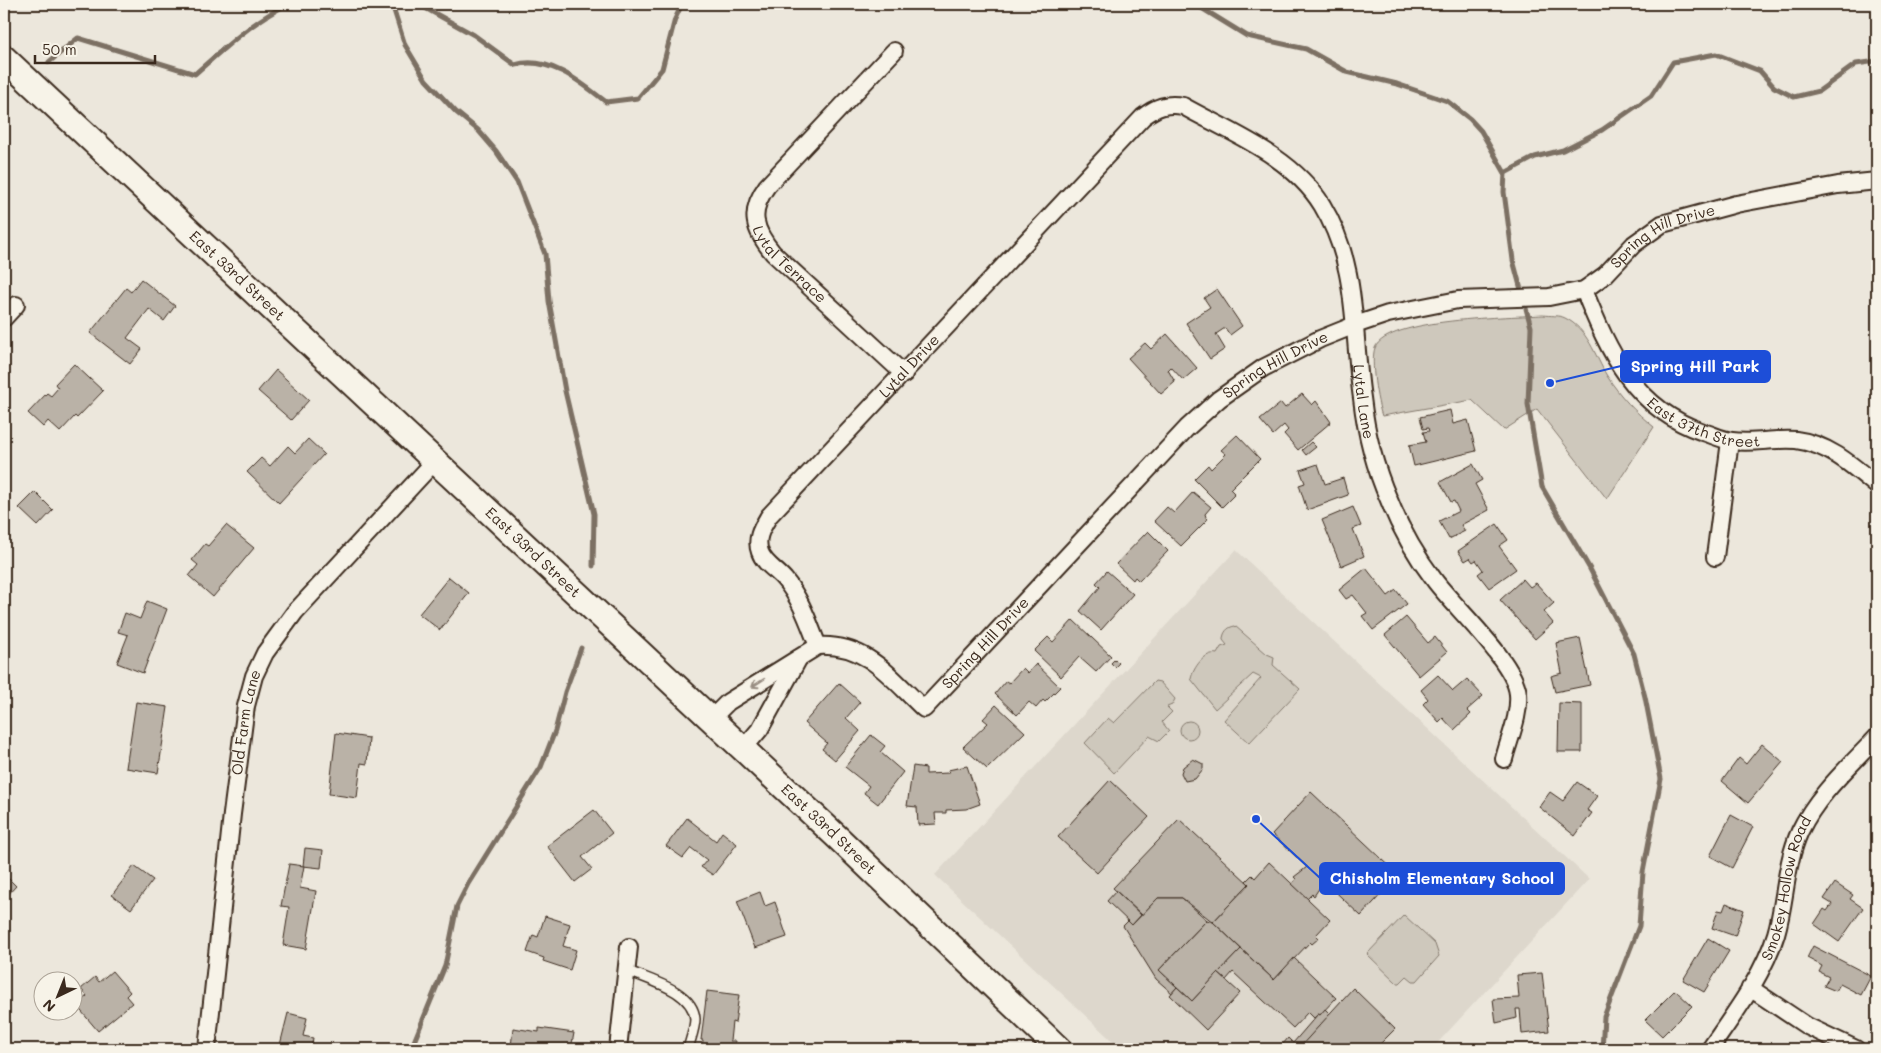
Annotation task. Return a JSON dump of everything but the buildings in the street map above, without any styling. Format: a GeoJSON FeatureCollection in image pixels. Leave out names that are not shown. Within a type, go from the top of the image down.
{"type":"FeatureCollection","features":[{"type":"Feature","properties":{"kind":"street","name":"Lytal Terrace"},"geometry":{"type":"LineString","coordinates":[[894,51],[767,186],[758,198],[756,223],[761,239],[773,253],[904,374]]}},
{"type":"Feature","properties":{"kind":"street","name":"East 33rd Street"},"geometry":{"type":"LineString","coordinates":[[4,58],[743,748],[1059,1049]]}},
{"type":"Feature","properties":{"kind":"street","name":"Lytal Lane"},"geometry":{"type":"LineString","coordinates":[[1155,108],[1166,104],[1183,106],[1280,160],[1302,180],[1322,206],[1340,240],[1354,299],[1362,398],[1369,440],[1388,498],[1404,534],[1420,560],[1436,583],[1493,649],[1515,682],[1518,694],[1517,713],[1504,759]]}},
{"type":"Feature","properties":{"kind":"street","name":"Lytal Drive"},"geometry":{"type":"LineString","coordinates":[[818,646],[798,600],[785,580],[762,557],[758,540],[761,529],[769,516],[1143,117],[1155,108]]}},
{"type":"Feature","properties":{"kind":"street","name":"Spring Hill Drive"},"geometry":{"type":"LineString","coordinates":[[818,646],[835,645],[850,648],[866,656],[924,709],[1187,428],[1219,399],[1263,368],[1320,339],[1388,314],[1458,300],[1549,297],[1584,290],[1605,275],[1634,244],[1662,224],[1736,204],[1838,185],[1877,181]]}},
{"type":"Feature","properties":{"kind":"street","name":"East 37th Street"},"geometry":{"type":"LineString","coordinates":[[1584,290],[1600,331],[1624,375],[1652,404],[1684,425],[1730,441],[1796,440],[1823,447],[1850,463],[1877,486]]}},
{"type":"Feature","properties":{"kind":"street"},"geometry":{"type":"LineString","coordinates":[[4,318],[16,306]]}},
{"type":"Feature","properties":{"kind":"street"},"geometry":{"type":"LineString","coordinates":[[1715,557],[1730,441]]}},
{"type":"Feature","properties":{"kind":"street","name":"Old Farm Lane"},"geometry":{"type":"LineString","coordinates":[[207,1049],[232,814],[246,706],[254,676],[265,653],[295,612],[435,461]]}},
{"type":"Feature","properties":{"kind":"street"},"geometry":{"type":"LineString","coordinates":[[711,719],[728,702],[818,646]]}},
{"type":"Feature","properties":{"kind":"street"},"geometry":{"type":"LineString","coordinates":[[743,748],[760,730],[799,658]]}},
{"type":"Feature","properties":{"kind":"street","name":"Smokey Hollow Road"},"geometry":{"type":"LineString","coordinates":[[1710,1049],[1750,988],[1775,935],[1792,852],[1801,830],[1819,801],[1874,749]]}},
{"type":"Feature","properties":{"kind":"street"},"geometry":{"type":"LineString","coordinates":[[618,1049],[630,947]]}},
{"type":"Feature","properties":{"kind":"street"},"geometry":{"type":"LineString","coordinates":[[1750,988],[1806,1026],[1856,1049]]}},
{"type":"Feature","properties":{"kind":"lane"},"geometry":{"type":"LineString","coordinates":[[626,970],[681,994],[691,1007],[695,1020],[688,1049]]}},
{"type":"Feature","properties":{"kind":"shaded area"},"geometry":{"type":"Polygon","coordinates":[[[1543,315],[1563,317],[1580,329],[1617,390],[1634,410],[1654,427],[1607,499],[1537,409],[1504,430],[1472,400],[1382,416],[1376,392],[1373,362],[1375,348],[1384,338],[1402,330],[1452,321],[1543,315]]]}},
{"type":"Feature","properties":{"kind":"shaded area"},"geometry":{"type":"Polygon","coordinates":[[[1236,550],[1589,879],[1432,1049],[1121,1049],[935,875],[1236,550]]]}},
{"type":"Feature","properties":{"kind":"shaded area"},"geometry":{"type":"Polygon","coordinates":[[[1235,626],[1267,654],[1274,657],[1273,665],[1300,689],[1249,743],[1224,720],[1261,678],[1253,674],[1215,709],[1191,679],[1200,661],[1208,655],[1217,654],[1221,647],[1227,645],[1223,640],[1224,635],[1228,629],[1235,626]]]}},
{"type":"Feature","properties":{"kind":"shaded area"},"geometry":{"type":"Polygon","coordinates":[[[1155,681],[1160,682],[1175,699],[1172,705],[1167,707],[1172,712],[1162,722],[1169,731],[1159,741],[1149,736],[1114,773],[1085,743],[1108,718],[1114,723],[1155,681]]]}},
{"type":"Feature","properties":{"kind":"shaded area"},"geometry":{"type":"Polygon","coordinates":[[[1189,721],[1195,724],[1198,730],[1195,736],[1189,739],[1183,736],[1180,730],[1183,724],[1189,721]]]}},
{"type":"Feature","properties":{"kind":"shaded area"},"geometry":{"type":"Polygon","coordinates":[[[1404,915],[1435,944],[1439,956],[1417,981],[1413,981],[1407,976],[1400,983],[1397,983],[1367,954],[1404,915]]]}},
{"type":"Feature","properties":{"kind":"waterway"},"geometry":{"type":"LineString","coordinates":[[49,62],[78,38],[195,74],[251,27],[288,4]]}},
{"type":"Feature","properties":{"kind":"waterway"},"geometry":{"type":"LineString","coordinates":[[392,4],[405,45],[426,80],[456,112],[478,130],[496,151],[517,182],[545,254],[549,301],[565,391],[594,514],[593,566]]}},
{"type":"Feature","properties":{"kind":"waterway"},"geometry":{"type":"LineString","coordinates":[[418,4],[474,35],[515,65],[527,63],[552,67],[586,86],[606,102],[638,98],[662,69],[675,19],[682,4]]}},
{"type":"Feature","properties":{"kind":"waterway"},"geometry":{"type":"LineString","coordinates":[[1195,4],[1247,36],[1306,49],[1347,72],[1397,84],[1447,101],[1470,119],[1481,131],[1505,173],[1504,192],[1513,260],[1531,327],[1528,404],[1542,487],[1590,569],[1634,654],[1645,697],[1661,779],[1643,872],[1639,926],[1604,1017],[1602,1049]]}},
{"type":"Feature","properties":{"kind":"waterway"},"geometry":{"type":"LineString","coordinates":[[1505,173],[1535,157],[1563,150],[1602,130],[1651,96],[1673,62],[1716,54],[1760,71],[1774,87],[1794,97],[1819,91],[1856,64],[1877,61]]}},
{"type":"Feature","properties":{"kind":"waterway"},"geometry":{"type":"LineString","coordinates":[[411,1049],[445,966],[457,906],[468,884],[541,767],[555,731],[565,692],[581,648]]}},
{"type":"Feature","properties":{"kind":"place","name":"Spring Hill Park"},"geometry":{"type":"Point","coordinates":[1550,383]}},
{"type":"Feature","properties":{"kind":"place","name":"Chisholm Elementary School"},"geometry":{"type":"Point","coordinates":[1256,819]}}]}
